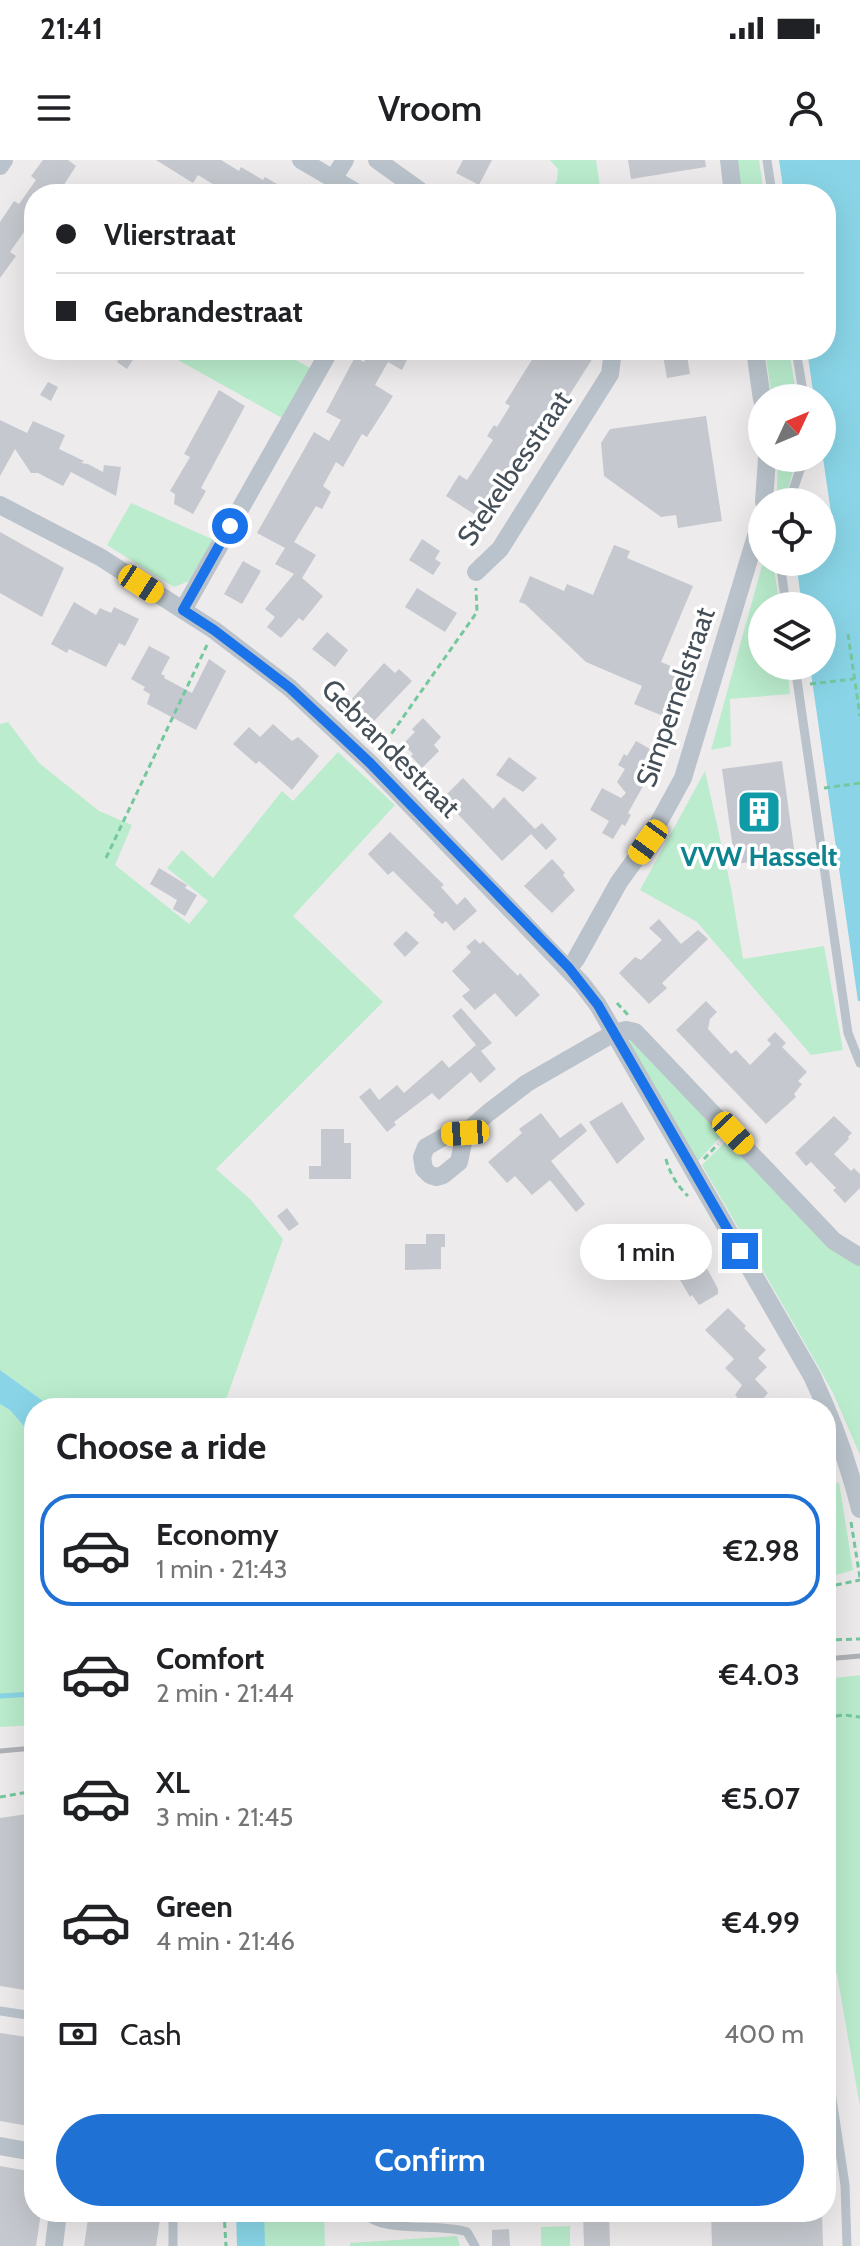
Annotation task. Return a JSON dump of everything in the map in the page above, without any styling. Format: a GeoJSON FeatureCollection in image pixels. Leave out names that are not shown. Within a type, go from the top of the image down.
{"type":"FeatureCollection","features":[{"type":"Feature","properties":{"kind":"street"},"geometry":{"type":"LineString","coordinates":[[0,166],[4,160]]}},
{"type":"Feature","properties":{"kind":"street"},"geometry":{"type":"LineString","coordinates":[[301,160],[342,184]]}},
{"type":"Feature","properties":{"kind":"street"},"geometry":{"type":"LineString","coordinates":[[333,179],[345,160]]}},
{"type":"Feature","properties":{"kind":"street"},"geometry":{"type":"LineString","coordinates":[[377,160],[411,184]]}},
{"type":"Feature","properties":{"kind":"street"},"geometry":{"type":"LineString","coordinates":[[729,160],[732,184]]}},
{"type":"Feature","properties":{"kind":"street"},"geometry":{"type":"LineString","coordinates":[[183,610],[324,360]]}},
{"type":"Feature","properties":{"kind":"street","name":"Stekelbesstraat"},"geometry":{"type":"LineString","coordinates":[[476,572],[500,549],[610,374],[612,360]]}},
{"type":"Feature","properties":{"kind":"street"},"geometry":{"type":"LineString","coordinates":[[756,360],[760,384]]}},
{"type":"Feature","properties":{"kind":"street","name":"Gebrandestraat"},"geometry":{"type":"LineString","coordinates":[[0,505],[100,557],[214,630],[290,688],[370,763],[569,968],[598,1005],[822,1398]]}},
{"type":"Feature","properties":{"kind":"street","name":"Simpernelstraat"},"geometry":{"type":"LineString","coordinates":[[569,968],[619,882],[648,842],[683,778],[748,562]]}},
{"type":"Feature","properties":{"kind":"street"},"geometry":{"type":"LineString","coordinates":[[465,1133],[527,1083],[614,1033],[626,1030],[635,1032],[834,1241],[860,1257]]}},
{"type":"Feature","properties":{"kind":"street","name":"Gebrandestraat"},"geometry":{"type":"LineString","coordinates":[[836,1431],[860,1509]]}},
{"type":"Feature","properties":{"kind":"street"},"geometry":{"type":"LineString","coordinates":[[0,2146],[24,2150]]}},
{"type":"Feature","properties":{"kind":"street"},"geometry":{"type":"LineString","coordinates":[[54,2246],[57,2222]]}},
{"type":"Feature","properties":{"kind":"lane"},"geometry":{"type":"LineString","coordinates":[[767,160],[771,184]]}},
{"type":"Feature","properties":{"kind":"lane"},"geometry":{"type":"LineString","coordinates":[[798,360],[802,384]]}},
{"type":"Feature","properties":{"kind":"lane"},"geometry":{"type":"LineString","coordinates":[[797,680],[848,1033],[860,1063]]}},
{"type":"Feature","properties":{"kind":"lane"},"geometry":{"type":"LineString","coordinates":[[0,2011],[24,2015]]}},
{"type":"Feature","properties":{"kind":"lane"},"geometry":{"type":"LineString","coordinates":[[836,2133],[845,2185],[847,2246]]}},
{"type":"Feature","properties":{"kind":"lane"},"geometry":{"type":"LineString","coordinates":[[173,2222],[173,2246]]}},
{"type":"Feature","properties":{"kind":"lane"},"geometry":{"type":"LineString","coordinates":[[376,2222],[452,2227],[467,2232],[475,2246]]}},
{"type":"Feature","properties":{"kind":"path"},"geometry":{"type":"LineString","coordinates":[[370,763],[477,612],[476,572]]}},
{"type":"Feature","properties":{"kind":"path"},"geometry":{"type":"LineString","coordinates":[[106,858],[214,630]]}},
{"type":"Feature","properties":{"kind":"path"},"geometry":{"type":"LineString","coordinates":[[848,634],[860,716]]}},
{"type":"Feature","properties":{"kind":"path"},"geometry":{"type":"LineString","coordinates":[[807,684],[854,679]]}},
{"type":"Feature","properties":{"kind":"path"},"geometry":{"type":"LineString","coordinates":[[820,789],[860,783]]}},
{"type":"Feature","properties":{"kind":"path"},"geometry":{"type":"LineString","coordinates":[[836,1585],[860,1580]]}},
{"type":"Feature","properties":{"kind":"path"},"geometry":{"type":"LineString","coordinates":[[836,1640],[860,1639]]}},
{"type":"Feature","properties":{"kind":"path"},"geometry":{"type":"LineString","coordinates":[[836,1716],[860,1717]]}},
{"type":"Feature","properties":{"kind":"path"},"geometry":{"type":"LineString","coordinates":[[0,1797],[24,1793]]}},
{"type":"Feature","properties":{"kind":"path"},"geometry":{"type":"LineString","coordinates":[[225,2222],[226,2246]]}},
{"type":"Feature","properties":{"kind":"green space"},"geometry":{"type":"Polygon","coordinates":[[[550,160],[596,160],[600,184],[555,184],[558,169],[550,160]]]}},
{"type":"Feature","properties":{"kind":"green space"},"geometry":{"type":"Polygon","coordinates":[[[736,160],[759,160],[763,184],[740,184],[736,160]]]}},
{"type":"Feature","properties":{"kind":"green space"},"geometry":{"type":"Polygon","coordinates":[[[178,360],[296,360],[310,368],[282,418],[178,360]]]}},
{"type":"Feature","properties":{"kind":"green space"},"geometry":{"type":"Polygon","coordinates":[[[766,360],[791,360],[795,384],[770,384],[766,360]]]}},
{"type":"Feature","properties":{"kind":"green space"},"geometry":{"type":"Polygon","coordinates":[[[778,472],[793,472],[788,488],[777,488],[778,472]]]}},
{"type":"Feature","properties":{"kind":"green space"},"geometry":{"type":"Polygon","coordinates":[[[131,503],[214,540],[189,581],[174,587],[107,545],[131,503]]]}},
{"type":"Feature","properties":{"kind":"green space"},"geometry":{"type":"Polygon","coordinates":[[[759,576],[775,576],[778,592],[755,592],[759,576]]]}},
{"type":"Feature","properties":{"kind":"green space"},"geometry":{"type":"Polygon","coordinates":[[[748,616],[748,680],[788,680],[790,694],[730,699],[731,746],[711,750],[748,616]]]}},
{"type":"Feature","properties":{"kind":"green space"},"geometry":{"type":"Polygon","coordinates":[[[8,722],[39,763],[99,811],[132,825],[115,865],[189,924],[208,901],[167,868],[182,850],[213,878],[282,791],[293,801],[338,752],[395,805],[293,916],[383,1002],[216,1169],[250,1199],[283,1239],[227,1398],[39,1398],[0,1370],[0,724],[8,722]]]}},
{"type":"Feature","properties":{"kind":"green space"},"geometry":{"type":"Polygon","coordinates":[[[705,771],[743,959],[824,946],[843,1050],[811,1055],[697,922],[640,890],[705,771]]]}},
{"type":"Feature","properties":{"kind":"green space"},"geometry":{"type":"Polygon","coordinates":[[[630,1039],[724,1133],[698,1161],[629,1043],[630,1039]]]}},
{"type":"Feature","properties":{"kind":"green space"},"geometry":{"type":"Polygon","coordinates":[[[729,1138],[860,1264],[860,1455],[836,1398],[702,1165],[729,1138]]]}},
{"type":"Feature","properties":{"kind":"green space"},"geometry":{"type":"Polygon","coordinates":[[[0,1404],[10,1410],[24,1426],[24,1726],[0,1727],[0,1404]]]}},
{"type":"Feature","properties":{"kind":"green space"},"geometry":{"type":"Polygon","coordinates":[[[839,1482],[853,1570],[836,1575],[836,1484],[839,1482]]]}},
{"type":"Feature","properties":{"kind":"green space"},"geometry":{"type":"Polygon","coordinates":[[[860,1675],[860,2107],[836,1973],[836,1678],[860,1675]]]}},
{"type":"Feature","properties":{"kind":"green space"},"geometry":{"type":"Polygon","coordinates":[[[263,2222],[324,2222],[325,2246],[264,2246],[263,2222]]]}},
{"type":"Feature","properties":{"kind":"green space"},"geometry":{"type":"Polygon","coordinates":[[[570,2226],[570,2246],[541,2246],[541,2227],[570,2226]]]}},
{"type":"Feature","properties":{"kind":"green space"},"geometry":{"type":"Polygon","coordinates":[[[457,2236],[460,2246],[350,2246],[350,2243],[457,2236]]]}},
{"type":"Feature","properties":{"kind":"water"},"geometry":{"type":"Polygon","coordinates":[[[779,160],[860,160],[860,1001],[812,680],[836,680],[836,592],[800,592],[798,576],[836,576],[836,488],[827,488],[825,472],[836,472],[836,384],[812,384],[808,360],[836,360],[836,184],[783,184],[779,160]]]}},
{"type":"Feature","properties":{"kind":"water"},"geometry":{"type":"Polygon","coordinates":[[[0,1370],[39,1398],[24,1398],[24,1426],[10,1410],[0,1404],[0,1370]]]}},
{"type":"Feature","properties":{"kind":"building"},"geometry":{"type":"Polygon","coordinates":[[[43,160],[68,160],[76,166],[64,184],[33,184],[36,180],[31,176],[43,160]]]}},
{"type":"Feature","properties":{"kind":"building"},"geometry":{"type":"Polygon","coordinates":[[[156,160],[221,160],[239,171],[241,167],[277,184],[213,184],[198,175],[193,183],[156,160]]]}},
{"type":"Feature","properties":{"kind":"building"},"geometry":{"type":"Polygon","coordinates":[[[463,160],[492,160],[480,184],[456,173],[463,160]]]}},
{"type":"Feature","properties":{"kind":"building"},"geometry":{"type":"Polygon","coordinates":[[[628,160],[705,160],[706,167],[631,179],[628,160]]]}},
{"type":"Feature","properties":{"kind":"building"},"geometry":{"type":"Polygon","coordinates":[[[24,197],[24,232],[10,252],[16,256],[0,278],[0,222],[14,201],[19,204],[24,197]]]}},
{"type":"Feature","properties":{"kind":"building"},"geometry":{"type":"Polygon","coordinates":[[[118,360],[133,360],[127,369],[118,360]]]}},
{"type":"Feature","properties":{"kind":"building"},"geometry":{"type":"Polygon","coordinates":[[[353,360],[407,360],[402,370],[388,362],[375,385],[393,396],[367,437],[362,434],[343,467],[336,462],[323,486],[331,492],[322,509],[316,506],[294,542],[316,555],[302,578],[323,596],[303,621],[299,618],[281,638],[267,627],[275,617],[265,609],[294,574],[275,564],[285,548],[257,533],[314,432],[329,441],[341,420],[326,412],[353,360]]]}},
{"type":"Feature","properties":{"kind":"building"},"geometry":{"type":"Polygon","coordinates":[[[532,360],[592,360],[488,523],[446,496],[459,475],[467,480],[493,440],[487,436],[494,425],[497,427],[510,406],[505,403],[532,360]]]}},
{"type":"Feature","properties":{"kind":"building"},"geometry":{"type":"Polygon","coordinates":[[[664,360],[688,360],[690,374],[667,378],[664,360]]]}},
{"type":"Feature","properties":{"kind":"building"},"geometry":{"type":"Polygon","coordinates":[[[48,382],[58,387],[51,401],[40,395],[48,382]]]}},
{"type":"Feature","properties":{"kind":"building"},"geometry":{"type":"Polygon","coordinates":[[[219,390],[245,406],[201,488],[206,491],[193,514],[174,504],[175,494],[170,491],[190,457],[184,454],[219,390]]]}},
{"type":"Feature","properties":{"kind":"building"},"geometry":{"type":"Polygon","coordinates":[[[706,416],[722,521],[678,528],[676,515],[661,517],[604,476],[601,443],[610,429],[706,416]]]}},
{"type":"Feature","properties":{"kind":"building"},"geometry":{"type":"Polygon","coordinates":[[[0,420],[27,433],[33,421],[65,435],[59,449],[103,472],[104,465],[121,467],[116,496],[71,472],[63,486],[38,473],[31,473],[15,449],[0,476],[0,420]]]}},
{"type":"Feature","properties":{"kind":"building"},"geometry":{"type":"Polygon","coordinates":[[[0,532],[64,568],[42,617],[0,593],[0,532]]]}},
{"type":"Feature","properties":{"kind":"building"},"geometry":{"type":"Polygon","coordinates":[[[422,539],[440,551],[435,559],[441,563],[433,575],[409,560],[422,539]]]}},
{"type":"Feature","properties":{"kind":"building"},"geometry":{"type":"Polygon","coordinates":[[[614,545],[630,551],[627,558],[693,586],[661,662],[673,667],[678,680],[671,704],[668,703],[663,716],[634,704],[642,686],[586,662],[525,604],[519,602],[530,576],[564,591],[567,584],[593,595],[614,545]]]}},
{"type":"Feature","properties":{"kind":"building"},"geometry":{"type":"Polygon","coordinates":[[[243,561],[261,571],[242,604],[224,594],[243,561]]]}},
{"type":"Feature","properties":{"kind":"building"},"geometry":{"type":"Polygon","coordinates":[[[417,588],[457,613],[445,632],[405,607],[417,588]]]}},
{"type":"Feature","properties":{"kind":"building"},"geometry":{"type":"Polygon","coordinates":[[[74,602],[96,615],[100,608],[111,613],[114,607],[139,619],[125,646],[119,643],[106,667],[51,644],[74,602]]]}},
{"type":"Feature","properties":{"kind":"building"},"geometry":{"type":"Polygon","coordinates":[[[327,632],[348,650],[335,667],[312,649],[327,632]]]}},
{"type":"Feature","properties":{"kind":"building"},"geometry":{"type":"Polygon","coordinates":[[[149,646],[170,657],[161,674],[164,678],[192,693],[209,659],[226,671],[196,730],[147,704],[150,694],[131,679],[149,646]]]}},
{"type":"Feature","properties":{"kind":"building"},"geometry":{"type":"Polygon","coordinates":[[[384,663],[395,673],[399,669],[412,681],[374,721],[350,701],[384,663]]]}},
{"type":"Feature","properties":{"kind":"building"},"geometry":{"type":"Polygon","coordinates":[[[423,718],[441,737],[434,745],[439,751],[422,768],[403,744],[423,718]]]}},
{"type":"Feature","properties":{"kind":"building"},"geometry":{"type":"Polygon","coordinates":[[[273,724],[292,741],[298,737],[319,756],[292,790],[259,761],[256,764],[233,744],[249,727],[260,737],[273,724]]]}},
{"type":"Feature","properties":{"kind":"building"},"geometry":{"type":"Polygon","coordinates":[[[636,741],[650,749],[642,764],[652,770],[628,813],[631,815],[625,826],[622,824],[613,839],[602,833],[609,821],[590,810],[602,788],[621,798],[626,793],[617,782],[625,769],[618,765],[636,741]]]}},
{"type":"Feature","properties":{"kind":"building"},"geometry":{"type":"Polygon","coordinates":[[[509,757],[537,778],[523,792],[496,775],[509,757]]]}},
{"type":"Feature","properties":{"kind":"building","name":"VVW Hasselt"},"geometry":{"type":"Polygon","coordinates":[[[782,761],[795,856],[735,864],[722,769],[782,761]]]}},
{"type":"Feature","properties":{"kind":"building"},"geometry":{"type":"Polygon","coordinates":[[[463,778],[493,809],[504,797],[535,829],[542,823],[557,839],[546,850],[531,834],[502,861],[456,812],[460,809],[446,795],[463,778]]]}},
{"type":"Feature","properties":{"kind":"building"},"geometry":{"type":"Polygon","coordinates":[[[390,832],[444,885],[441,887],[457,905],[465,897],[477,911],[454,931],[446,921],[442,924],[393,871],[388,875],[368,854],[390,832]]]}},
{"type":"Feature","properties":{"kind":"building"},"geometry":{"type":"Polygon","coordinates":[[[552,859],[575,890],[552,913],[524,886],[552,859]]]}},
{"type":"Feature","properties":{"kind":"building"},"geometry":{"type":"Polygon","coordinates":[[[159,868],[197,895],[185,916],[173,909],[177,900],[150,884],[159,868]]]}},
{"type":"Feature","properties":{"kind":"building"},"geometry":{"type":"Polygon","coordinates":[[[659,919],[681,944],[698,930],[708,939],[662,983],[667,988],[649,1004],[619,973],[635,957],[641,960],[662,940],[649,928],[659,919]]]}},
{"type":"Feature","properties":{"kind":"building"},"geometry":{"type":"Polygon","coordinates":[[[406,931],[419,943],[405,957],[393,944],[406,931]]]}},
{"type":"Feature","properties":{"kind":"building"},"geometry":{"type":"Polygon","coordinates":[[[475,939],[480,944],[483,941],[540,995],[516,1017],[495,993],[475,1010],[462,996],[470,990],[452,971],[471,952],[466,947],[475,939]]]}},
{"type":"Feature","properties":{"kind":"building"},"geometry":{"type":"Polygon","coordinates":[[[706,1001],[717,1012],[710,1019],[708,1029],[731,1054],[736,1050],[750,1065],[771,1044],[767,1040],[775,1032],[786,1043],[782,1047],[807,1072],[798,1081],[802,1084],[794,1094],[796,1097],[766,1124],[676,1030],[706,1001]]]}},
{"type":"Feature","properties":{"kind":"building"},"geometry":{"type":"Polygon","coordinates":[[[461,1008],[492,1043],[481,1051],[452,1016],[461,1008]]]}},
{"type":"Feature","properties":{"kind":"building"},"geometry":{"type":"Polygon","coordinates":[[[476,1045],[496,1069],[480,1083],[471,1072],[439,1100],[432,1093],[394,1122],[396,1125],[387,1132],[359,1097],[370,1088],[379,1100],[397,1085],[404,1093],[442,1060],[449,1068],[476,1045]]]}},
{"type":"Feature","properties":{"kind":"building"},"geometry":{"type":"Polygon","coordinates":[[[622,1102],[645,1139],[617,1164],[589,1122],[622,1102]]]}},
{"type":"Feature","properties":{"kind":"building"},"geometry":{"type":"Polygon","coordinates":[[[541,1113],[560,1138],[581,1123],[587,1131],[551,1161],[585,1204],[576,1212],[550,1180],[532,1195],[515,1176],[507,1183],[488,1162],[522,1133],[519,1129],[541,1113]]]}},
{"type":"Feature","properties":{"kind":"building"},"geometry":{"type":"Polygon","coordinates":[[[834,1116],[852,1133],[834,1154],[851,1171],[854,1168],[860,1174],[860,1188],[845,1203],[833,1190],[836,1188],[811,1162],[806,1166],[795,1153],[834,1116]]]}},
{"type":"Feature","properties":{"kind":"building"},"geometry":{"type":"Polygon","coordinates":[[[321,1129],[344,1129],[344,1143],[351,1143],[351,1179],[309,1179],[309,1166],[321,1166],[321,1129]]]}},
{"type":"Feature","properties":{"kind":"building"},"geometry":{"type":"Polygon","coordinates":[[[287,1208],[299,1224],[289,1231],[277,1216],[287,1208]]]}},
{"type":"Feature","properties":{"kind":"building"},"geometry":{"type":"Polygon","coordinates":[[[669,1227],[675,1233],[680,1229],[694,1244],[718,1289],[718,1294],[699,1305],[692,1295],[690,1297],[672,1266],[670,1268],[664,1263],[648,1241],[657,1232],[661,1235],[669,1227]]]}},
{"type":"Feature","properties":{"kind":"building"},"geometry":{"type":"Polygon","coordinates":[[[426,1234],[445,1234],[445,1247],[441,1247],[441,1269],[405,1270],[405,1244],[426,1244],[426,1234]]]}},
{"type":"Feature","properties":{"kind":"building"},"geometry":{"type":"Polygon","coordinates":[[[728,1308],[746,1326],[744,1328],[766,1350],[758,1358],[767,1367],[755,1379],[768,1393],[764,1398],[738,1398],[735,1395],[742,1385],[725,1368],[734,1359],[705,1330],[728,1308]]]}},
{"type":"Feature","properties":{"kind":"building"},"geometry":{"type":"Polygon","coordinates":[[[24,1814],[24,1990],[0,1986],[0,1818],[24,1814]]]}},
{"type":"Feature","properties":{"kind":"building"},"geometry":{"type":"Polygon","coordinates":[[[0,2033],[24,2037],[24,2125],[0,2121],[0,2033]]]}},
{"type":"Feature","properties":{"kind":"building"},"geometry":{"type":"Polygon","coordinates":[[[0,2166],[24,2170],[24,2222],[40,2222],[36,2246],[0,2246],[0,2166]]]}},
{"type":"Feature","properties":{"kind":"building"},"geometry":{"type":"Polygon","coordinates":[[[88,2222],[160,2222],[156,2246],[84,2246],[88,2222]]]}},
{"type":"Feature","properties":{"kind":"building"},"geometry":{"type":"Polygon","coordinates":[[[583,2222],[609,2222],[610,2246],[584,2246],[583,2222]]]}},
{"type":"Feature","properties":{"kind":"building"},"geometry":{"type":"Polygon","coordinates":[[[711,2222],[822,2222],[823,2246],[712,2246],[711,2222]]]}},
{"type":"Feature","properties":{"kind":"building"},"geometry":{"type":"Polygon","coordinates":[[[509,2229],[510,2246],[492,2246],[492,2230],[509,2229]]]}},
{"type":"Feature","properties":{"kind":"waterway"},"geometry":{"type":"LineString","coordinates":[[0,1696],[24,1695]]}},
{"type":"Feature","properties":{"kind":"waterway"},"geometry":{"type":"LineString","coordinates":[[250,2222],[251,2246]]}},
{"type":"Feature","properties":{"kind":"railway"},"geometry":{"type":"LineString","coordinates":[[836,1658],[860,1656]]}},
{"type":"Feature","properties":{"kind":"railway"},"geometry":{"type":"LineString","coordinates":[[0,1751],[24,1749]]}},
{"type":"Feature","properties":{"kind":"place","name":"VVW Hasselt"},"geometry":{"type":"Point","coordinates":[759,812]}},
{"type":"Feature","properties":{"kind":"route"},"geometry":{"type":"LineString","coordinates":[[230,526],[183,610],[290,688],[370,763],[569,968],[598,1005],[740,1251]]}}]}
